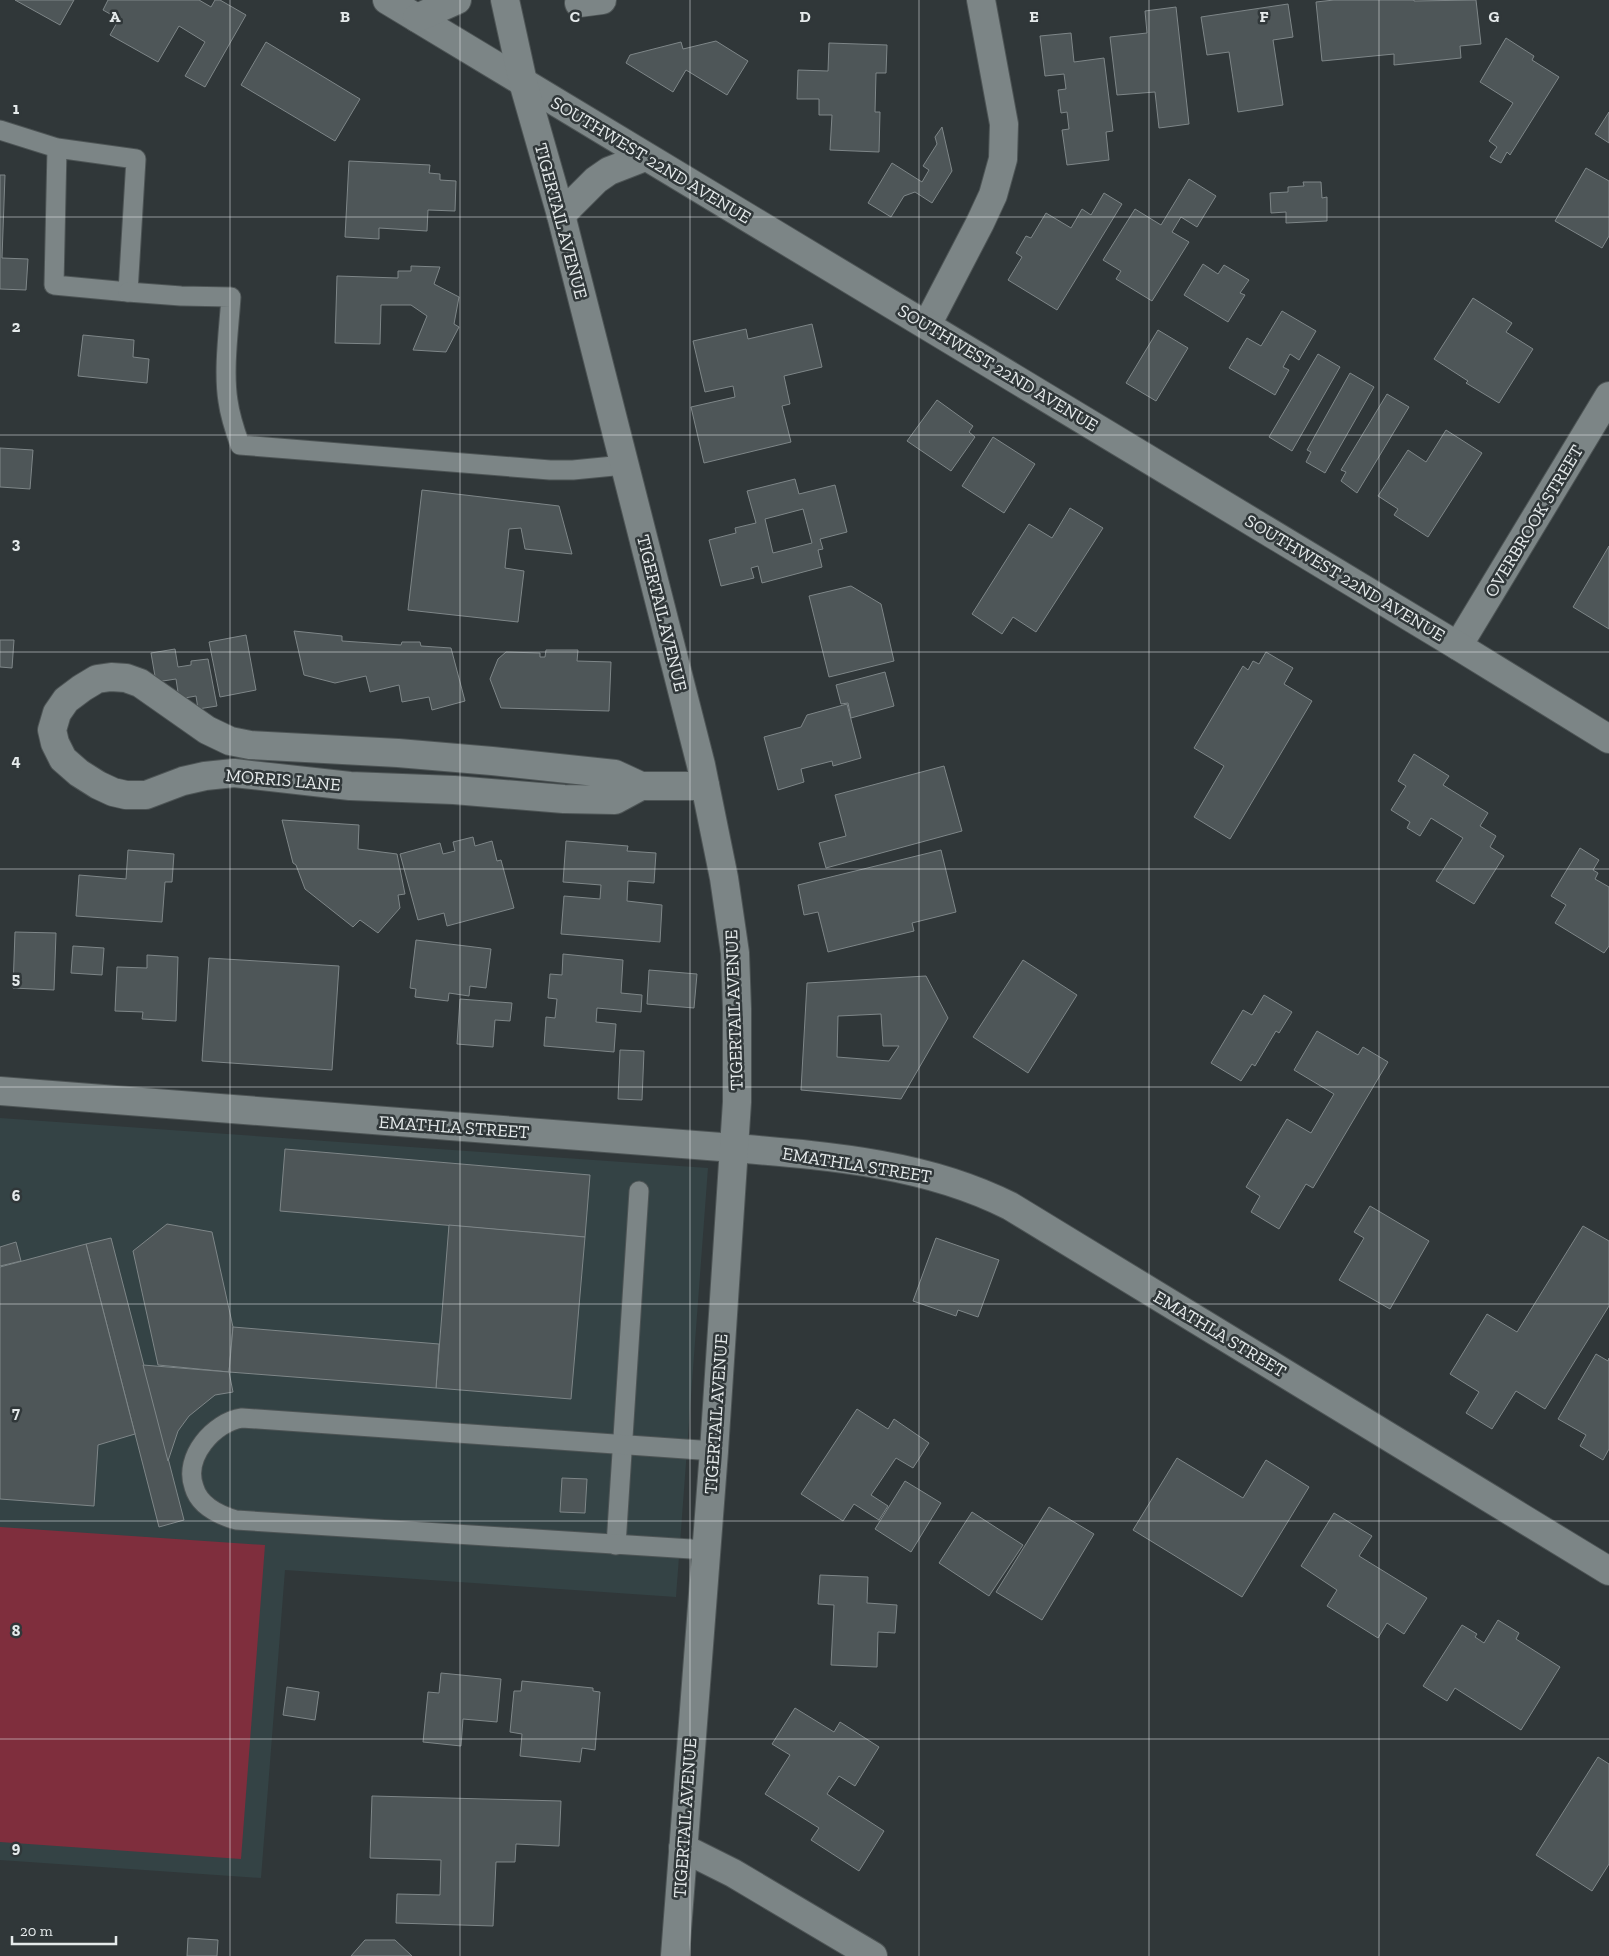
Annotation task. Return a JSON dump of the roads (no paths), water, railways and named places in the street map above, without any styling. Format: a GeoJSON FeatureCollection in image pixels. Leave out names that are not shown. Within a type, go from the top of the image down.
{"type":"FeatureCollection","features":[{"type":"Feature","properties":{"kind":"street","name":"SOUTHWEST 22ND AVENUE"},"geometry":{"type":"LineString","coordinates":[[387,0],[1609,739]]}},
{"type":"Feature","properties":{"kind":"street"},"geometry":{"type":"LineString","coordinates":[[417,18],[457,0]]}},
{"type":"Feature","properties":{"kind":"street","name":"TIGERTAIL AVENUE"},"geometry":{"type":"LineString","coordinates":[[505,0],[523,82],[561,215],[705,786],[724,878],[734,953],[737,1009],[737,1102],[707,1550],[675,1956]]}},
{"type":"Feature","properties":{"kind":"street"},"geometry":{"type":"LineString","coordinates":[[927,325],[993,195],[1003,159],[1004,124],[982,0]]}},
{"type":"Feature","properties":{"kind":"street"},"geometry":{"type":"LineString","coordinates":[[561,215],[596,180],[609,172],[645,157]]}},
{"type":"Feature","properties":{"kind":"street","name":"OVERBROOK STREET"},"geometry":{"type":"LineString","coordinates":[[1458,646],[1609,396]]}},
{"type":"Feature","properties":{"kind":"street","name":"MORRIS LANE"},"geometry":{"type":"LineString","coordinates":[[641,786],[615,800],[564,799],[454,790],[350,786],[234,773],[205,776],[146,795],[126,795],[113,792],[98,785],[68,764],[63,759],[55,743],[52,730],[57,713],[66,700],[82,688],[96,679],[110,677],[126,678],[140,683],[207,730],[230,741],[250,745],[398,753],[575,769],[615,774],[641,786],[705,786]]}},
{"type":"Feature","properties":{"kind":"street","name":"EMATHLA STREET"},"geometry":{"type":"LineString","coordinates":[[0,1091],[734,1148],[888,1166],[941,1178],[988,1195],[1010,1206],[1609,1571]]}},
{"type":"Feature","properties":{"kind":"street"},"geometry":{"type":"LineString","coordinates":[[683,1848],[733,1873],[872,1956]]}},
{"type":"Feature","properties":{"kind":"lane"},"geometry":{"type":"LineString","coordinates":[[0,130],[57,148],[136,159],[128,292]]}},
{"type":"Feature","properties":{"kind":"lane"},"geometry":{"type":"LineString","coordinates":[[57,148],[54,285],[181,296],[231,297],[227,350],[227,400],[240,445],[550,470],[573,470],[624,465]]}},
{"type":"Feature","properties":{"kind":"lane"},"geometry":{"type":"LineString","coordinates":[[616,1545],[639,1191]]}},
{"type":"Feature","properties":{"kind":"lane"},"geometry":{"type":"LineString","coordinates":[[707,1550],[236,1520],[216,1513],[197,1496],[193,1486],[193,1470],[196,1456],[202,1444],[212,1433],[232,1420],[242,1418],[714,1451]]}}]}
